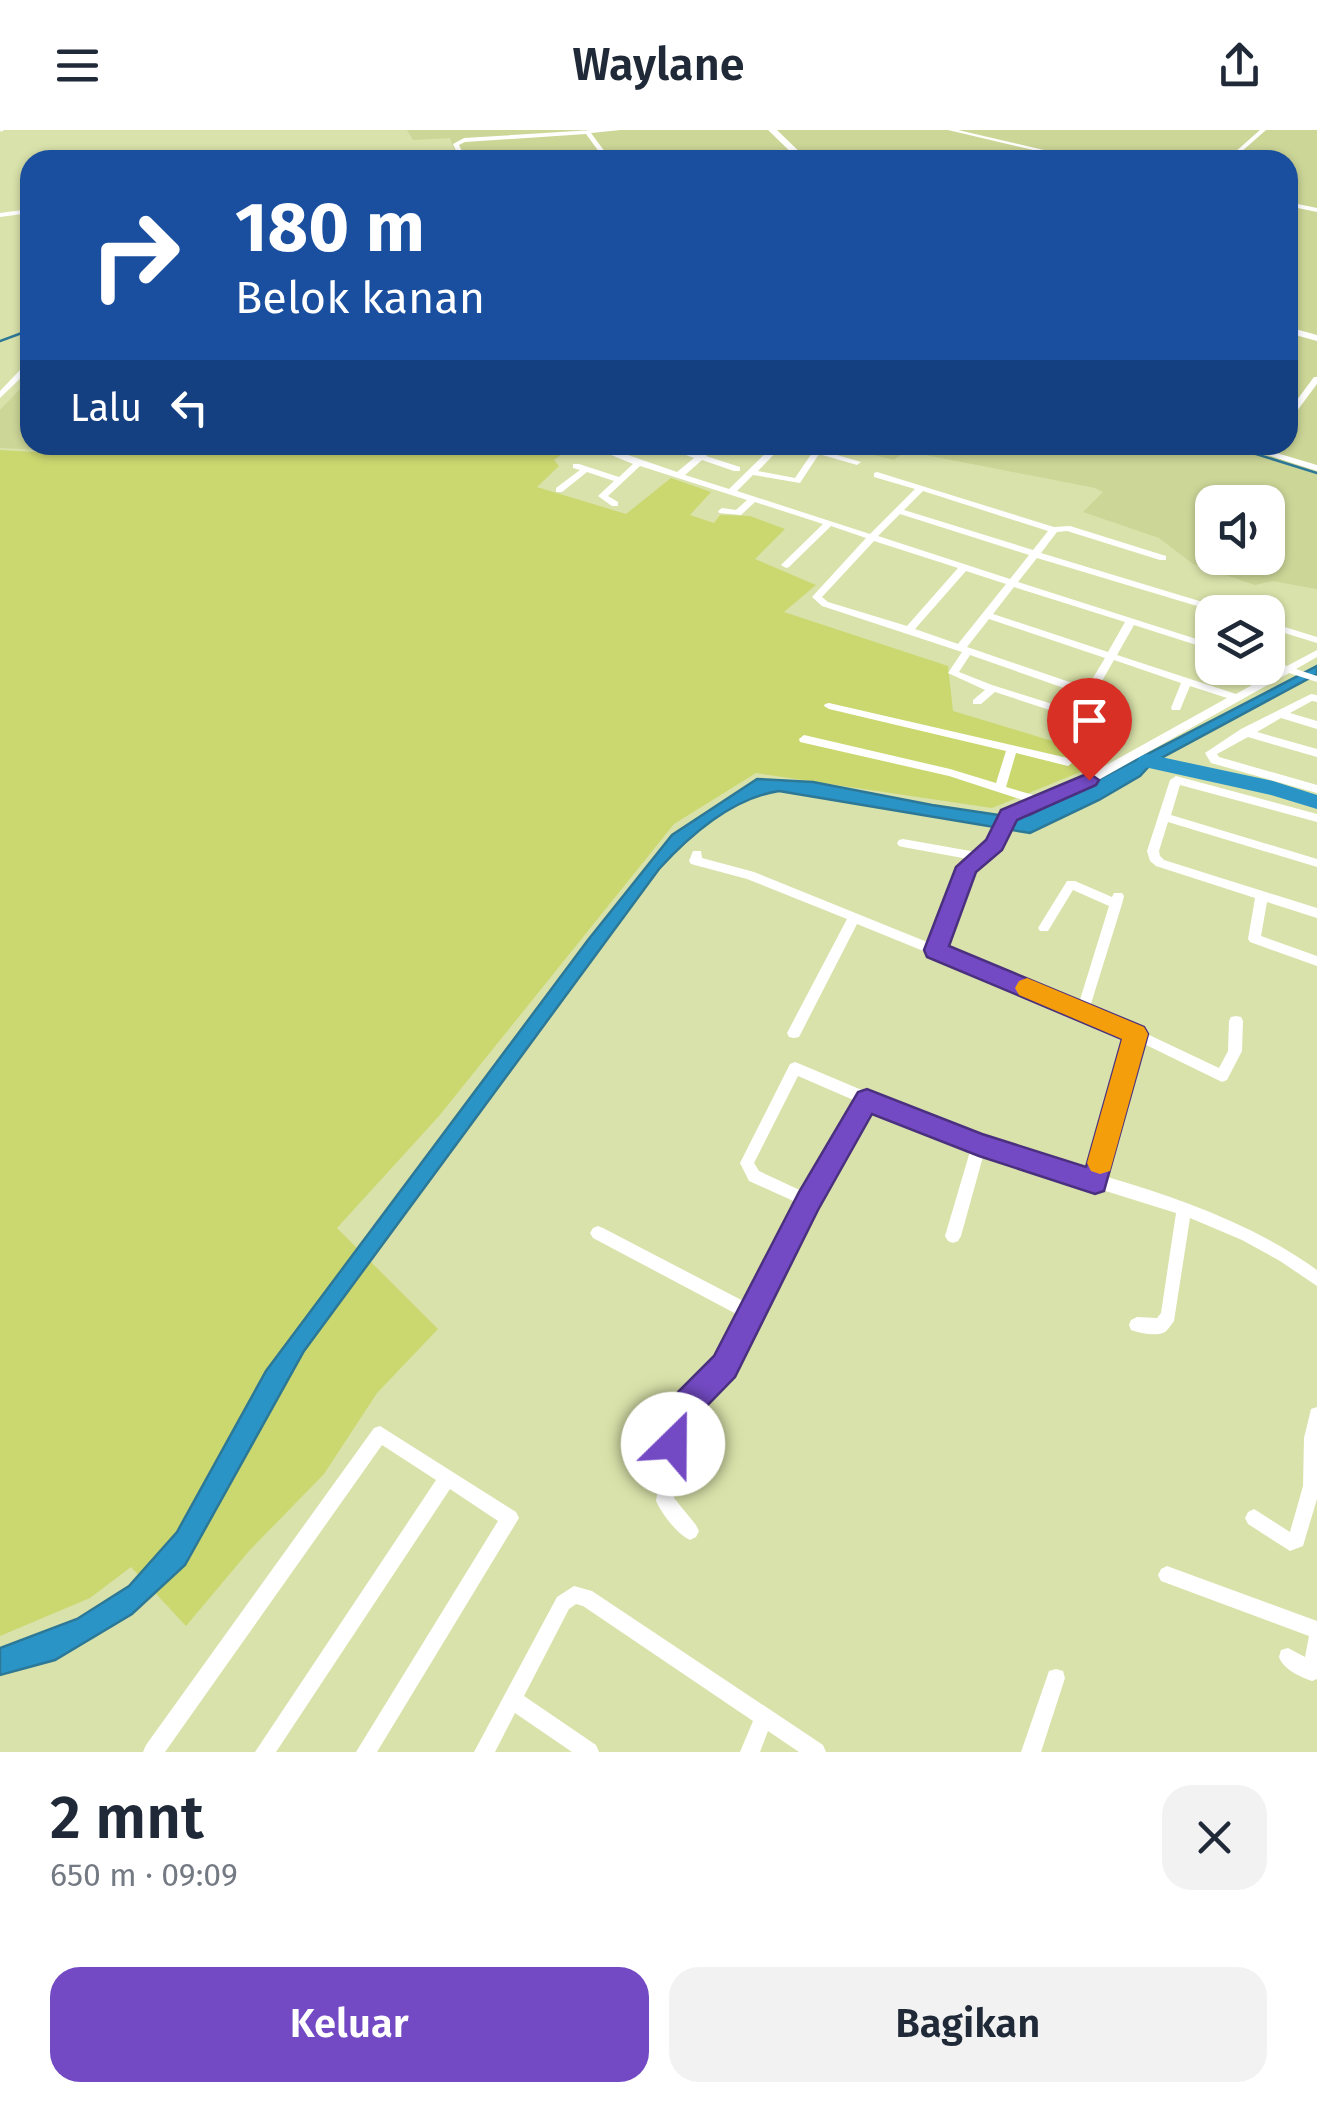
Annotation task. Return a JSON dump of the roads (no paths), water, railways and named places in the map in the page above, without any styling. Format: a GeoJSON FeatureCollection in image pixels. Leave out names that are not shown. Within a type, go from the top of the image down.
{"type":"FeatureCollection","features":[{"type":"Feature","properties":{"kind":"main road"},"geometry":{"type":"LineString","coordinates":[[772,130],[793,150]]}},
{"type":"Feature","properties":{"kind":"main road"},"geometry":{"type":"LineString","coordinates":[[786,130],[807,150]]}},
{"type":"Feature","properties":{"kind":"street"},"geometry":{"type":"LineString","coordinates":[[459,150],[456,144],[460,140],[618,130]]}},
{"type":"Feature","properties":{"kind":"street"},"geometry":{"type":"LineString","coordinates":[[952,130],[1040,150]]}},
{"type":"Feature","properties":{"kind":"street"},"geometry":{"type":"LineString","coordinates":[[1240,150],[1263,130]]}},
{"type":"Feature","properties":{"kind":"street"},"geometry":{"type":"LineString","coordinates":[[588,133],[601,150]]}},
{"type":"Feature","properties":{"kind":"street"},"geometry":{"type":"LineString","coordinates":[[0,396],[20,375]]}},
{"type":"Feature","properties":{"kind":"street"},"geometry":{"type":"LineString","coordinates":[[1298,404],[1317,378]]}},
{"type":"Feature","properties":{"kind":"street"},"geometry":{"type":"LineString","coordinates":[[617,455],[1195,641]]}},
{"type":"Feature","properties":{"kind":"street"},"geometry":{"type":"LineString","coordinates":[[698,455],[738,468]]}},
{"type":"Feature","properties":{"kind":"street"},"geometry":{"type":"LineString","coordinates":[[730,493],[769,455]]}},
{"type":"Feature","properties":{"kind":"street"},"geometry":{"type":"LineString","coordinates":[[751,472],[797,481],[814,455]]}},
{"type":"Feature","properties":{"kind":"street"},"geometry":{"type":"LineString","coordinates":[[832,455],[857,462]]}},
{"type":"Feature","properties":{"kind":"street"},"geometry":{"type":"LineString","coordinates":[[1283,455],[1317,468]]}},
{"type":"Feature","properties":{"kind":"street"},"geometry":{"type":"LineString","coordinates":[[678,476],[701,456]]}},
{"type":"Feature","properties":{"kind":"street"},"geometry":{"type":"LineString","coordinates":[[615,504],[601,498],[639,463]]}},
{"type":"Feature","properties":{"kind":"street"},"geometry":{"type":"LineString","coordinates":[[559,490],[581,468],[620,480]]}},
{"type":"Feature","properties":{"kind":"street"},"geometry":{"type":"LineString","coordinates":[[877,475],[1054,530],[1067,528],[1163,558]]}},
{"type":"Feature","properties":{"kind":"street"},"geometry":{"type":"LineString","coordinates":[[921,488],[817,599],[1090,693]]}},
{"type":"Feature","properties":{"kind":"street"},"geometry":{"type":"LineString","coordinates":[[722,511],[738,514],[752,500]]}},
{"type":"Feature","properties":{"kind":"street"},"geometry":{"type":"LineString","coordinates":[[899,511],[1195,603]]}},
{"type":"Feature","properties":{"kind":"street"},"geometry":{"type":"LineString","coordinates":[[786,565],[830,523]]}},
{"type":"Feature","properties":{"kind":"street"},"geometry":{"type":"LineString","coordinates":[[1054,530],[986,614],[953,673],[1075,715],[1084,712],[1109,656],[1131,621]]}},
{"type":"Feature","properties":{"kind":"street"},"geometry":{"type":"LineString","coordinates":[[909,630],[964,567]]}},
{"type":"Feature","properties":{"kind":"street"},"geometry":{"type":"LineString","coordinates":[[986,614],[1236,698]]}},
{"type":"Feature","properties":{"kind":"street"},"geometry":{"type":"LineString","coordinates":[[1285,630],[1317,640]]}},
{"type":"Feature","properties":{"kind":"street"},"geometry":{"type":"LineString","coordinates":[[936,950],[963,875],[995,844],[1008,815],[1043,802],[1317,654]]}},
{"type":"Feature","properties":{"kind":"street"},"geometry":{"type":"LineString","coordinates":[[1285,668],[1316,678]]}},
{"type":"Feature","properties":{"kind":"street"},"geometry":{"type":"LineString","coordinates":[[1176,708],[1187,681]]}},
{"type":"Feature","properties":{"kind":"street"},"geometry":{"type":"LineString","coordinates":[[977,702],[990,688]]}},
{"type":"Feature","properties":{"kind":"street"},"geometry":{"type":"LineString","coordinates":[[1317,698],[1311,697],[1210,753],[1215,760],[1317,789]]}},
{"type":"Feature","properties":{"kind":"street"},"geometry":{"type":"LineString","coordinates":[[829,706],[1068,762]]}},
{"type":"Feature","properties":{"kind":"street"},"geometry":{"type":"LineString","coordinates":[[1280,714],[1317,724]]}},
{"type":"Feature","properties":{"kind":"street"},"geometry":{"type":"LineString","coordinates":[[1244,732],[1317,753]]}},
{"type":"Feature","properties":{"kind":"street"},"geometry":{"type":"LineString","coordinates":[[804,738],[1043,802]]}},
{"type":"Feature","properties":{"kind":"street"},"geometry":{"type":"LineString","coordinates":[[1000,789],[1012,748]]}},
{"type":"Feature","properties":{"kind":"street"},"geometry":{"type":"LineString","coordinates":[[1317,818],[1176,780],[1154,850],[1156,860],[1317,913]]}},
{"type":"Feature","properties":{"kind":"street"},"geometry":{"type":"LineString","coordinates":[[1164,817],[1317,863]]}},
{"type":"Feature","properties":{"kind":"street"},"geometry":{"type":"LineString","coordinates":[[903,843],[978,858]]}},
{"type":"Feature","properties":{"kind":"street"},"geometry":{"type":"LineString","coordinates":[[696,854],[695,861],[750,875],[855,916],[1083,1010],[1222,1076],[1235,1052],[1236,1021]]}},
{"type":"Feature","properties":{"kind":"street"},"geometry":{"type":"LineString","coordinates":[[1044,928],[1068,885],[1117,900],[1083,1010]]}},
{"type":"Feature","properties":{"kind":"street"},"geometry":{"type":"LineString","coordinates":[[1262,895],[1254,939],[1317,961]]}},
{"type":"Feature","properties":{"kind":"street"},"geometry":{"type":"LineString","coordinates":[[794,1033],[855,916]]}},
{"type":"Feature","properties":{"kind":"street"},"geometry":{"type":"LineString","coordinates":[[1095,1182],[1136,1034]]}},
{"type":"Feature","properties":{"kind":"street"},"geometry":{"type":"LineString","coordinates":[[809,1201],[754,1176],[747,1160],[795,1068],[979,1144],[1184,1211],[1264,1243],[1317,1280]]}},
{"type":"Feature","properties":{"kind":"street"},"geometry":{"type":"LineString","coordinates":[[690,1531],[665,1501],[673,1444],[688,1403],[722,1371],[809,1201],[867,1100]]}},
{"type":"Feature","properties":{"kind":"street"},"geometry":{"type":"LineString","coordinates":[[953,1236],[979,1144]]}},
{"type":"Feature","properties":{"kind":"street"},"geometry":{"type":"LineString","coordinates":[[1137,1324],[1162,1326],[1168,1316],[1184,1211]]}},
{"type":"Feature","properties":{"kind":"street"},"geometry":{"type":"LineString","coordinates":[[598,1233],[752,1314]]}},
{"type":"Feature","properties":{"kind":"street"},"geometry":{"type":"LineString","coordinates":[[1254,1518],[1290,1542],[1297,1540],[1312,1486],[1312,1438],[1317,1416]]}},
{"type":"Feature","properties":{"kind":"street"},"geometry":{"type":"LineString","coordinates":[[153,1752],[380,1434],[510,1518],[366,1752]]}},
{"type":"Feature","properties":{"kind":"street"},"geometry":{"type":"LineString","coordinates":[[265,1752],[448,1478]]}},
{"type":"Feature","properties":{"kind":"street"},"geometry":{"type":"LineString","coordinates":[[1167,1575],[1317,1630]]}},
{"type":"Feature","properties":{"kind":"street"},"geometry":{"type":"LineString","coordinates":[[484,1752],[563,1603],[574,1595],[586,1597],[816,1752]]}},
{"type":"Feature","properties":{"kind":"street"},"geometry":{"type":"LineString","coordinates":[[1288,1658],[1312,1672],[1317,1639]]}},
{"type":"Feature","properties":{"kind":"street"},"geometry":{"type":"LineString","coordinates":[[1031,1752],[1056,1678]]}},
{"type":"Feature","properties":{"kind":"street"},"geometry":{"type":"LineString","coordinates":[[512,1700],[589,1752]]}},
{"type":"Feature","properties":{"kind":"street"},"geometry":{"type":"LineString","coordinates":[[750,1752],[764,1718]]}},
{"type":"Feature","properties":{"kind":"water"},"geometry":{"type":"Polygon","coordinates":[[[1317,666],[1317,674],[1152,763],[1140,776],[1099,800],[1030,833],[779,791],[745,801],[698,831],[659,869],[304,1351],[185,1565],[132,1614],[55,1660],[0,1675],[0,1648],[77,1619],[129,1586],[177,1532],[266,1371],[588,940],[672,835],[757,779],[813,782],[932,805],[1012,817],[1030,815],[1317,666]]]}},
{"type":"Feature","properties":{"kind":"waterway"},"geometry":{"type":"LineString","coordinates":[[0,341],[20,334]]}},
{"type":"Feature","properties":{"kind":"waterway"},"geometry":{"type":"LineString","coordinates":[[1259,455],[1317,473]]}},
{"type":"Feature","properties":{"kind":"waterway"},"geometry":{"type":"LineString","coordinates":[[1147,761],[1273,788],[1317,802]]}}]}
